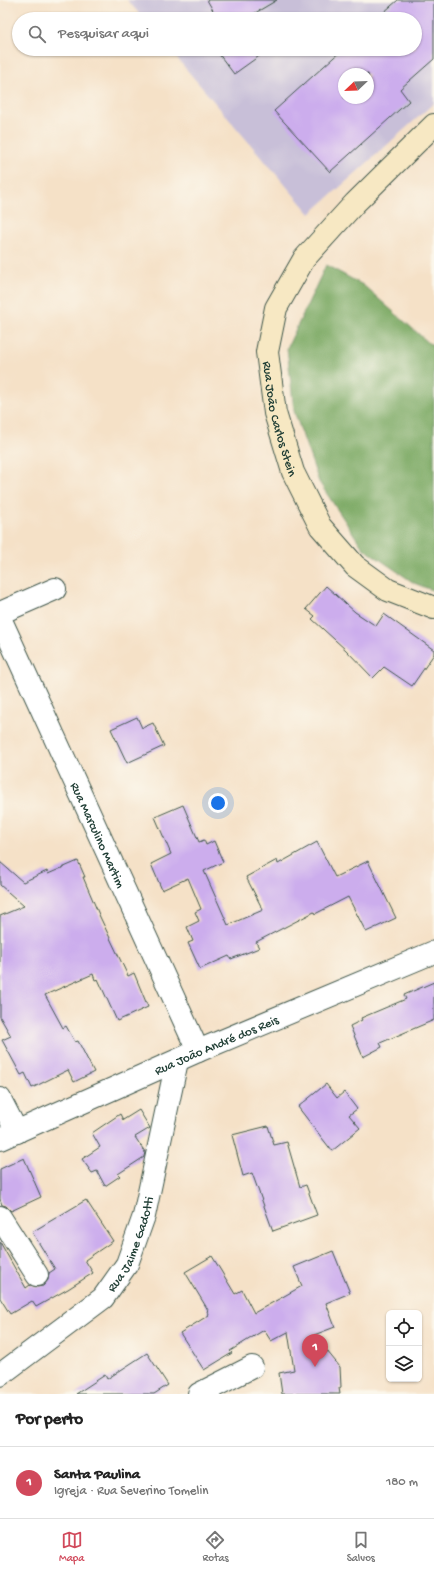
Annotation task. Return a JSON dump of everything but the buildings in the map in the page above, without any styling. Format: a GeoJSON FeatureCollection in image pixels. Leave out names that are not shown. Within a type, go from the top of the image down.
{"type":"FeatureCollection","features":[{"type":"Feature","properties":{"kind":"street","name":"Rua João Carlos Stein"},"geometry":{"type":"LineString","coordinates":[[434,125],[355,203],[304,259],[276,308],[268,352],[275,413],[293,472],[320,526],[355,566],[388,590],[434,608]]}},
{"type":"Feature","properties":{"kind":"street"},"geometry":{"type":"LineString","coordinates":[[0,613],[55,589]]}},
{"type":"Feature","properties":{"kind":"street","name":"Rua Marculino Martim"},"geometry":{"type":"LineString","coordinates":[[0,618],[198,1051]]}},
{"type":"Feature","properties":{"kind":"street","name":"Rua João André dos Reis"},"geometry":{"type":"LineString","coordinates":[[8,1135],[198,1051],[434,952]]}},
{"type":"Feature","properties":{"kind":"street","name":"Rua Jaime Gadotti"},"geometry":{"type":"LineString","coordinates":[[0,1375],[104,1298],[126,1264],[144,1216],[177,1061]]}},
{"type":"Feature","properties":{"kind":"street"},"geometry":{"type":"LineString","coordinates":[[0,1099],[8,1135]]}},
{"type":"Feature","properties":{"kind":"street"},"geometry":{"type":"LineString","coordinates":[[0,1217],[37,1275]]}},
{"type":"Feature","properties":{"kind":"street"},"geometry":{"type":"LineString","coordinates":[[199,1394],[252,1367]]}},
{"type":"Feature","properties":{"kind":"shaded area"},"geometry":{"type":"Polygon","coordinates":[[[127,0],[434,0],[434,103],[310,214],[175,56],[422,56],[422,12],[138,12],[127,0]]]}},
{"type":"Feature","properties":{"kind":"green space"},"geometry":{"type":"Polygon","coordinates":[[[326,265],[363,285],[430,344],[434,344],[434,591],[414,583],[363,548],[319,482],[294,411],[287,348],[326,265]]]}},
{"type":"Feature","properties":{"kind":"place","name":"Santa Paulina"},"geometry":{"type":"Point","coordinates":[315,1367]}}]}
